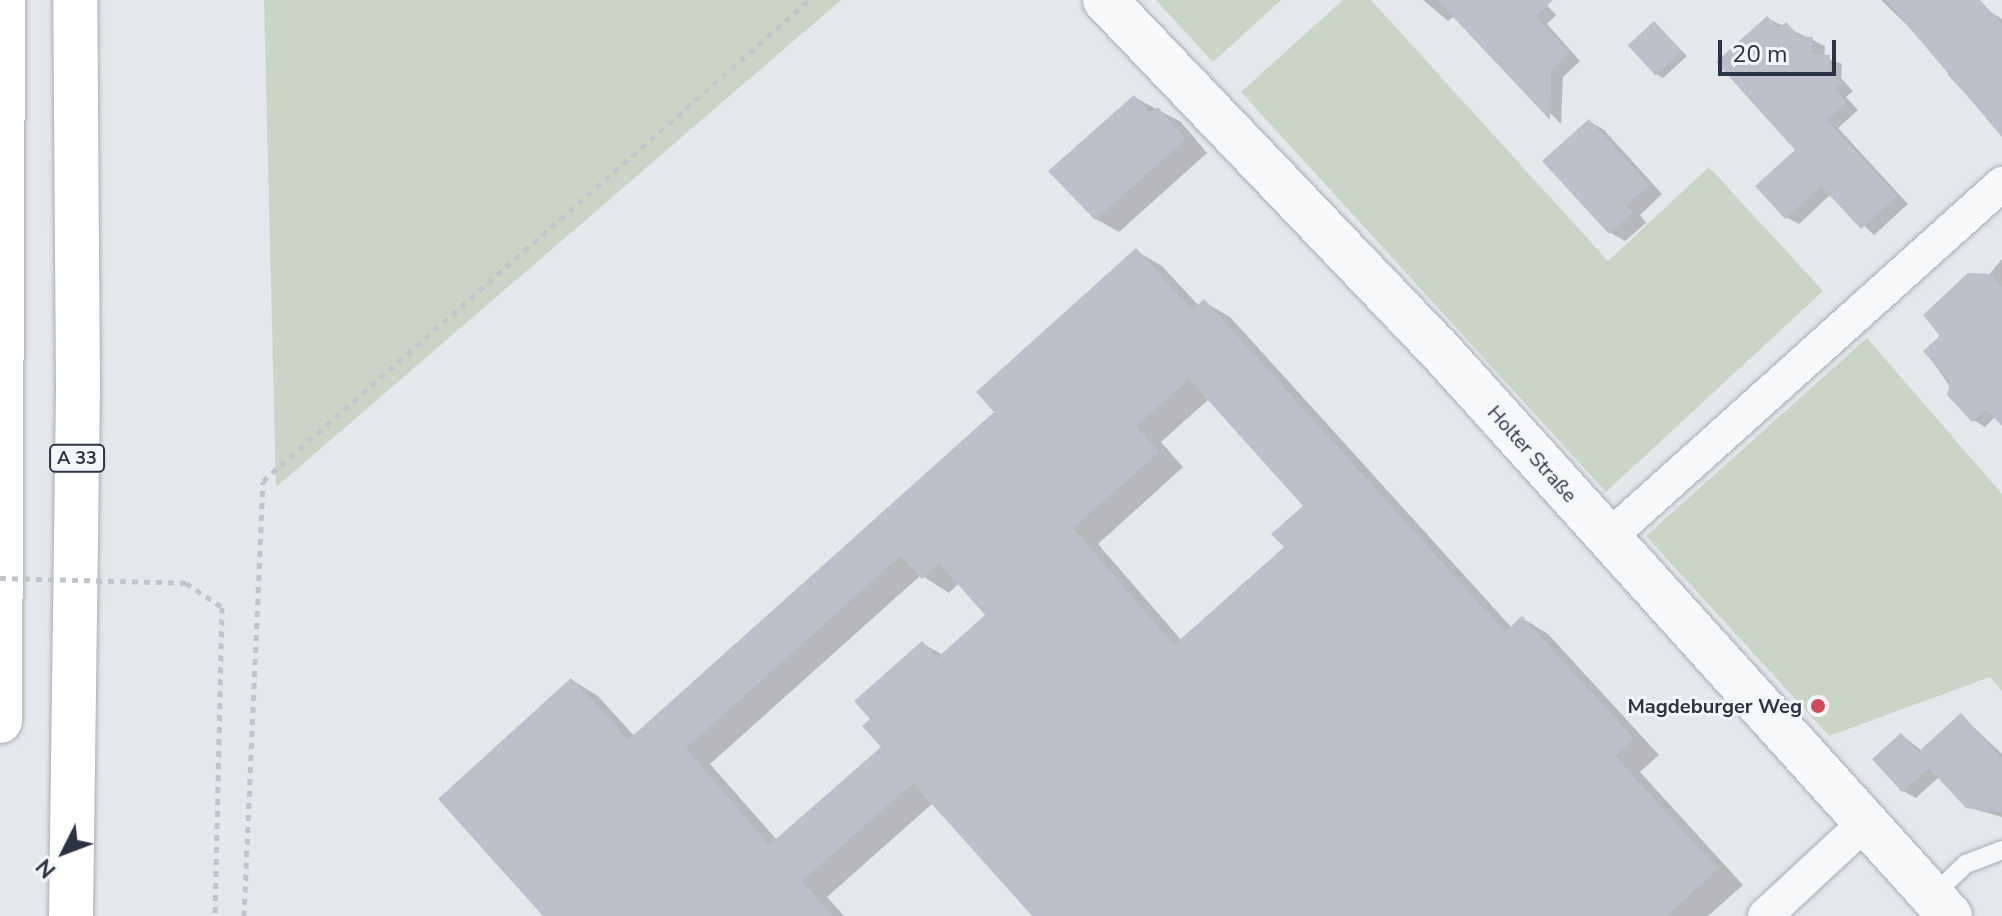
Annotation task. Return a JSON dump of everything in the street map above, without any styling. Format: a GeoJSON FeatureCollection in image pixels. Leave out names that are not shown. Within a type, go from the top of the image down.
{"type":"FeatureCollection","features":[{"type":"Feature","properties":{"kind":"highway"},"geometry":{"type":"LineString","coordinates":[[0,721],[3,0]]}},
{"type":"Feature","properties":{"kind":"highway","name":"A 33"},"geometry":{"type":"LineString","coordinates":[[71,916],[78,390],[75,0]]}},
{"type":"Feature","properties":{"kind":"street","name":"Holter Straße"},"geometry":{"type":"LineString","coordinates":[[1105,0],[1437,347],[1941,906]]}},
{"type":"Feature","properties":{"kind":"street"},"geometry":{"type":"LineString","coordinates":[[1608,538],[2002,184]]}},
{"type":"Feature","properties":{"kind":"street"},"geometry":{"type":"LineString","coordinates":[[1765,916],[1865,823]]}},
{"type":"Feature","properties":{"kind":"lane"},"geometry":{"type":"LineString","coordinates":[[1941,906],[1966,864],[2002,850]]}},
{"type":"Feature","properties":{"kind":"path"},"geometry":{"type":"LineString","coordinates":[[244,916],[263,481],[809,0]]}},
{"type":"Feature","properties":{"kind":"path"},"geometry":{"type":"LineString","coordinates":[[0,578],[186,583],[222,607],[215,916]]}},
{"type":"Feature","properties":{"kind":"green space"},"geometry":{"type":"Polygon","coordinates":[[[264,0],[841,0],[276,487],[264,0]]]}},
{"type":"Feature","properties":{"kind":"green space"},"geometry":{"type":"Polygon","coordinates":[[[1156,0],[1281,0],[1213,62],[1156,0]]]}},
{"type":"Feature","properties":{"kind":"green space"},"geometry":{"type":"Polygon","coordinates":[[[1343,0],[1371,0],[1608,261],[1709,167],[1823,291],[1606,492],[1241,92],[1343,0]]]}},
{"type":"Feature","properties":{"kind":"green space"},"geometry":{"type":"Polygon","coordinates":[[[1867,338],[2002,494],[2002,691],[1990,677],[1829,736],[1646,536],[1867,338]]]}},
{"type":"Feature","properties":{"kind":"building"},"geometry":{"type":"Polygon","coordinates":[[[1437,0],[1553,0],[1536,17],[1570,53],[1551,70],[1550,120],[1437,0]]]}},
{"type":"Feature","properties":{"kind":"building"},"geometry":{"type":"Polygon","coordinates":[[[1886,0],[1980,0],[2002,24],[2002,137],[1886,0]]]}},
{"type":"Feature","properties":{"kind":"building"},"geometry":{"type":"Polygon","coordinates":[[[1767,16],[1779,28],[1786,22],[1799,36],[1813,37],[1812,54],[1830,55],[1829,69],[1842,83],[1835,89],[1847,102],[1827,120],[1897,196],[1861,229],[1821,186],[1785,219],[1755,186],[1795,150],[1716,62],[1767,16]]]}},
{"type":"Feature","properties":{"kind":"building"},"geometry":{"type":"Polygon","coordinates":[[[1654,21],[1682,51],[1656,76],[1628,46],[1654,21]]]}},
{"type":"Feature","properties":{"kind":"building"},"geometry":{"type":"Polygon","coordinates":[[[1134,95],[1150,113],[1158,107],[1186,139],[1095,220],[1048,171],[1134,95]]]}},
{"type":"Feature","properties":{"kind":"building"},"geometry":{"type":"Polygon","coordinates":[[[1589,119],[1649,185],[1626,206],[1633,213],[1609,234],[1542,161],[1589,119]]]}},
{"type":"Feature","properties":{"kind":"building"},"geometry":{"type":"Polygon","coordinates":[[[1136,248],[1192,310],[1204,299],[1505,632],[1522,616],[1634,739],[1615,756],[1718,869],[1666,916],[1032,916],[913,783],[802,881],[833,916],[543,916],[438,799],[571,678],[628,740],[994,412],[976,392],[1136,248]],[[1189,379],[1136,426],[1159,452],[1073,528],[1174,645],[1284,547],[1271,534],[1303,506],[1189,379]],[[900,556],[686,748],[769,845],[881,747],[862,726],[870,719],[854,701],[922,641],[937,658],[985,615],[939,563],[922,579],[900,556]]]}},
{"type":"Feature","properties":{"kind":"building"},"geometry":{"type":"Polygon","coordinates":[[[1968,273],[1992,274],[2002,287],[2002,426],[1986,409],[1972,422],[1947,395],[1950,382],[1923,351],[1940,336],[1923,315],[1968,273]]]}},
{"type":"Feature","properties":{"kind":"building"},"geometry":{"type":"Polygon","coordinates":[[[1961,713],[2002,759],[2002,812],[1966,808],[1929,768],[1902,792],[1872,759],[1901,733],[1918,752],[1961,713]]]}},
{"type":"Feature","properties":{"kind":"place","name":"Magdeburger Weg"},"geometry":{"type":"Point","coordinates":[1818,706]}}]}
